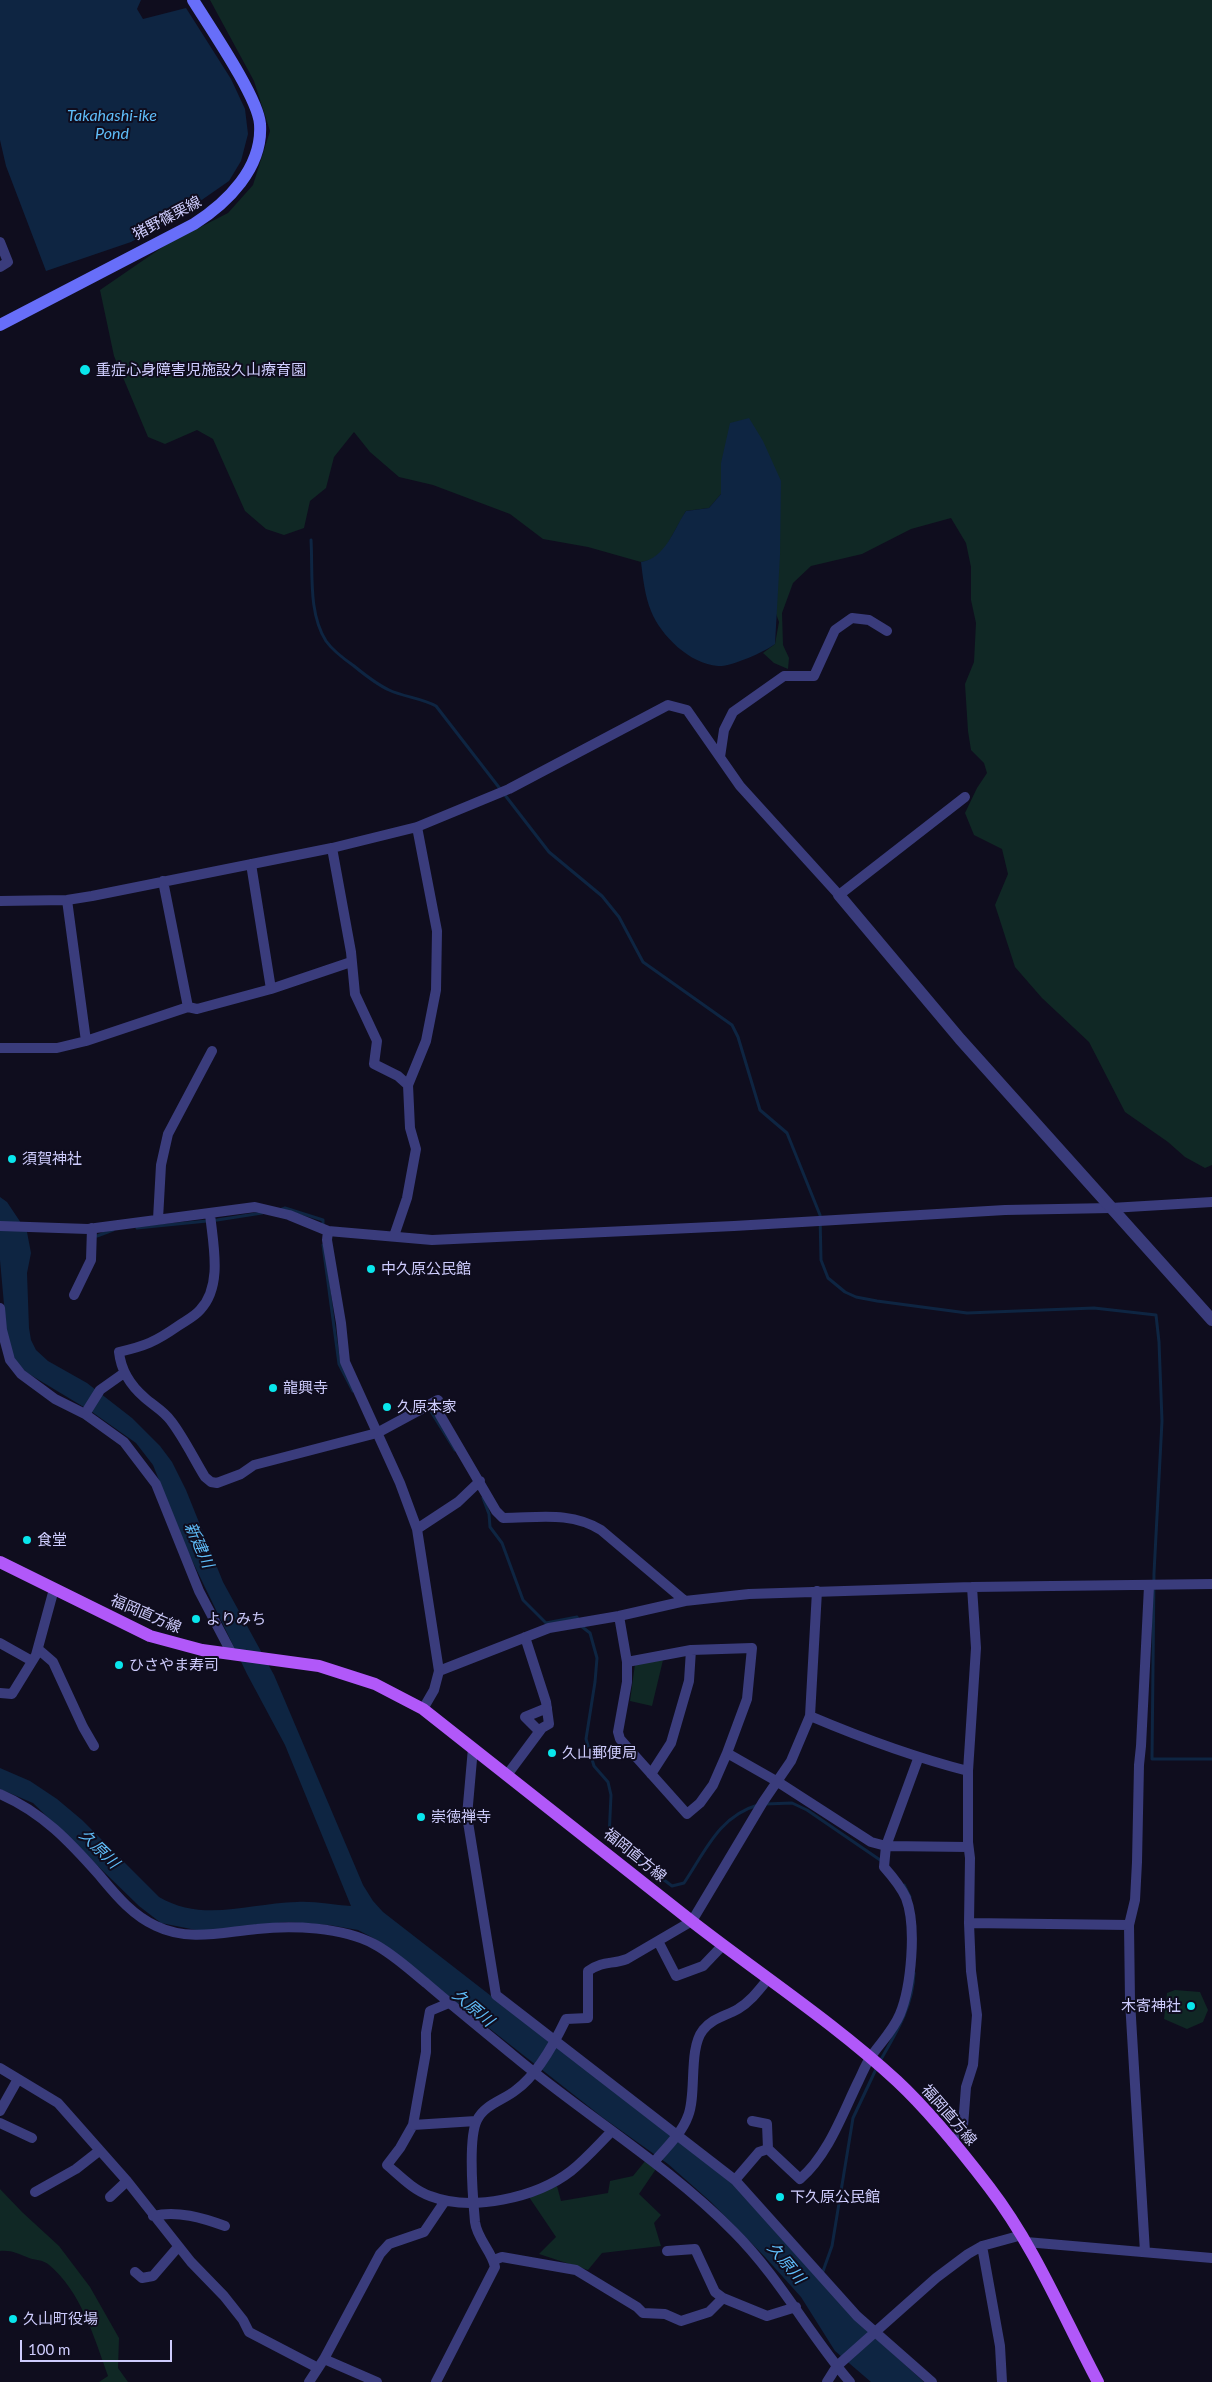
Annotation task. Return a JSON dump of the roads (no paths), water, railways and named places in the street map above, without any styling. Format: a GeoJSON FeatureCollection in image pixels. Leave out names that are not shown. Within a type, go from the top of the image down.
{"type":"FeatureCollection","features":[{"type":"Feature","properties":{"kind":"main road","name":"猪野篠栗線"},"geometry":{"type":"LineString","coordinates":[[0,325],[10,318],[194,224],[218,209],[245,177],[259,145],[260,123],[251,98],[193,0]]}},
{"type":"Feature","properties":{"kind":"main road","name":"福岡直方線"},"geometry":{"type":"LineString","coordinates":[[0,1562],[150,1636],[182,1646],[320,1666],[375,1684],[423,1709],[898,2082],[952,2142],[990,2189],[1024,2239],[1044,2272],[1098,2382]]}},
{"type":"Feature","properties":{"kind":"street"},"geometry":{"type":"LineString","coordinates":[[0,242],[8,262],[0,266]]}},
{"type":"Feature","properties":{"kind":"street"},"geometry":{"type":"LineString","coordinates":[[720,757],[724,730],[733,712],[784,676],[814,676],[835,630],[852,618],[868,620],[888,631]]}},
{"type":"Feature","properties":{"kind":"street"},"geometry":{"type":"LineString","coordinates":[[0,901],[67,900],[332,848],[418,827],[509,789],[668,705],[687,710],[740,786],[839,895],[960,1039],[1212,1320]]}},
{"type":"Feature","properties":{"kind":"street"},"geometry":{"type":"LineString","coordinates":[[839,895],[965,797]]}},
{"type":"Feature","properties":{"kind":"street"},"geometry":{"type":"LineString","coordinates":[[394,1236],[407,1198],[416,1149],[410,1128],[408,1085],[426,1042],[436,990],[437,931],[418,827]]}},
{"type":"Feature","properties":{"kind":"street"},"geometry":{"type":"LineString","coordinates":[[332,848],[351,952],[350,962],[355,994],[377,1041],[374,1064],[398,1076],[408,1085]]}},
{"type":"Feature","properties":{"kind":"street"},"geometry":{"type":"LineString","coordinates":[[251,864],[271,989]]}},
{"type":"Feature","properties":{"kind":"street"},"geometry":{"type":"LineString","coordinates":[[163,881],[188,1007]]}},
{"type":"Feature","properties":{"kind":"street"},"geometry":{"type":"LineString","coordinates":[[67,900],[86,1041]]}},
{"type":"Feature","properties":{"kind":"street"},"geometry":{"type":"LineString","coordinates":[[0,1048],[57,1048],[86,1041],[188,1007],[197,1009],[271,989],[350,962]]}},
{"type":"Feature","properties":{"kind":"street"},"geometry":{"type":"LineString","coordinates":[[158,1219],[161,1165],[168,1134],[212,1051]]}},
{"type":"Feature","properties":{"kind":"street"},"geometry":{"type":"LineString","coordinates":[[0,1226],[92,1228],[260,1208],[290,1214],[328,1231],[432,1240],[734,1226],[1005,1210],[1111,1208],[1212,1202]]}},
{"type":"Feature","properties":{"kind":"street"},"geometry":{"type":"LineString","coordinates":[[210,1214],[215,1263],[213,1284],[206,1302],[199,1311],[150,1344],[119,1352],[121,1367],[124,1373],[145,1398],[160,1408],[171,1420],[211,1482],[217,1483],[229,1479],[254,1465],[377,1433],[438,1400],[440,1415],[496,1510],[503,1518],[565,1517],[585,1520],[601,1530],[685,1601]]}},
{"type":"Feature","properties":{"kind":"street"},"geometry":{"type":"LineString","coordinates":[[74,1295],[91,1260],[92,1228]]}},
{"type":"Feature","properties":{"kind":"street"},"geometry":{"type":"LineString","coordinates":[[328,1231],[328,1247],[341,1323],[345,1362],[400,1483],[417,1529],[439,1671],[434,1690],[423,1709]]}},
{"type":"Feature","properties":{"kind":"street"},"geometry":{"type":"LineString","coordinates":[[0,1308],[2,1330],[10,1360],[21,1374],[55,1398],[85,1414],[124,1442],[156,1484],[199,1591],[232,1654]]}},
{"type":"Feature","properties":{"kind":"street"},"geometry":{"type":"LineString","coordinates":[[85,1414],[100,1390],[124,1373]]}},
{"type":"Feature","properties":{"kind":"street"},"geometry":{"type":"LineString","coordinates":[[417,1529],[458,1502],[480,1482]]}},
{"type":"Feature","properties":{"kind":"street"},"geometry":{"type":"LineString","coordinates":[[439,1671],[549,1628],[619,1616],[685,1601],[748,1594],[817,1591],[1212,1584]]}},
{"type":"Feature","properties":{"kind":"street"},"geometry":{"type":"LineString","coordinates":[[1144,2252],[1130,2001],[1129,1925],[1135,1900],[1139,1765],[1142,1746],[1149,1586]]}},
{"type":"Feature","properties":{"kind":"street"},"geometry":{"type":"LineString","coordinates":[[952,2142],[963,2126],[966,2087],[973,2064],[977,2015],[971,1970],[969,1923],[970,1858],[968,1847],[968,1771],[976,1648],[972,1587]]}},
{"type":"Feature","properties":{"kind":"street"},"geometry":{"type":"LineString","coordinates":[[0,1693],[12,1694],[32,1661],[38,1649],[54,1589]]}},
{"type":"Feature","properties":{"kind":"street"},"geometry":{"type":"LineString","coordinates":[[436,2382],[495,2267],[494,2260],[484,2247],[475,2225],[473,2139],[476,2121],[492,2104],[516,2090],[533,2072],[555,2042],[566,2019],[588,2018],[588,1971],[600,1963],[618,1962],[627,1959],[692,1922],[763,1802],[791,1761],[810,1716],[817,1591]]}},
{"type":"Feature","properties":{"kind":"street"},"geometry":{"type":"LineString","coordinates":[[619,1616],[627,1662],[627,1682],[618,1732],[620,1739],[687,1814],[700,1803],[713,1785],[727,1753],[747,1699],[752,1648],[691,1650],[627,1662]]}},
{"type":"Feature","properties":{"kind":"street"},"geometry":{"type":"LineString","coordinates":[[507,1775],[539,1731],[550,1724],[547,1708],[525,1638]]}},
{"type":"Feature","properties":{"kind":"street"},"geometry":{"type":"LineString","coordinates":[[0,1643],[32,1661]]}},
{"type":"Feature","properties":{"kind":"street"},"geometry":{"type":"LineString","coordinates":[[38,1649],[53,1662],[83,1728],[94,1746]]}},
{"type":"Feature","properties":{"kind":"street"},"geometry":{"type":"LineString","coordinates":[[651,1774],[671,1743],[689,1681],[691,1650]]}},
{"type":"Feature","properties":{"kind":"street"},"geometry":{"type":"LineString","coordinates":[[539,1731],[525,1717],[547,1708]]}},
{"type":"Feature","properties":{"kind":"street"},"geometry":{"type":"LineString","coordinates":[[810,1716],[876,1744],[918,1759],[968,1771]]}},
{"type":"Feature","properties":{"kind":"street"},"geometry":{"type":"LineString","coordinates":[[473,1748],[467,1816],[496,1996],[735,2180],[857,2316],[932,2382]]}},
{"type":"Feature","properties":{"kind":"street"},"geometry":{"type":"LineString","coordinates":[[727,1753],[778,1782],[871,1842],[886,1846],[968,1847]]}},
{"type":"Feature","properties":{"kind":"street"},"geometry":{"type":"LineString","coordinates":[[752,2121],[767,2124],[768,2149],[800,2179],[812,2168],[824,2149],[870,2059],[887,2036],[899,2015],[908,1989],[910,1928],[906,1899],[884,1867],[886,1846],[918,1759]]}},
{"type":"Feature","properties":{"kind":"street"},"geometry":{"type":"LineString","coordinates":[[0,1794],[24,1804],[51,1825],[138,1916],[158,1927],[184,1935],[218,1935],[286,1926],[345,1934],[374,1944],[533,2072],[687,2188],[736,2233],[796,2307],[809,2330],[850,2382]]}},
{"type":"Feature","properties":{"kind":"street"},"geometry":{"type":"LineString","coordinates":[[969,1923],[1129,1925]]}},
{"type":"Feature","properties":{"kind":"street"},"geometry":{"type":"LineString","coordinates":[[658,1941],[676,1976],[703,1966],[723,1945]]}},
{"type":"Feature","properties":{"kind":"street"},"geometry":{"type":"LineString","coordinates":[[654,2162],[689,2116],[697,2042],[703,2030],[719,2016],[738,2009],[752,1999],[768,1979]]}},
{"type":"Feature","properties":{"kind":"street"},"geometry":{"type":"LineString","coordinates":[[449,2003],[430,2011],[426,2033],[426,2052],[412,2125],[400,2148],[387,2164],[414,2187],[428,2196],[445,2201],[489,2202],[524,2195],[557,2180],[572,2170],[612,2131]]}},
{"type":"Feature","properties":{"kind":"street"},"geometry":{"type":"LineString","coordinates":[[0,2068],[58,2103],[126,2181],[178,2247],[224,2296],[243,2320],[249,2332],[318,2368]]}},
{"type":"Feature","properties":{"kind":"street"},"geometry":{"type":"LineString","coordinates":[[0,2110],[18,2079]]}},
{"type":"Feature","properties":{"kind":"street"},"geometry":{"type":"LineString","coordinates":[[412,2125],[476,2121]]}},
{"type":"Feature","properties":{"kind":"street"},"geometry":{"type":"LineString","coordinates":[[0,2123],[32,2138]]}},
{"type":"Feature","properties":{"kind":"street"},"geometry":{"type":"LineString","coordinates":[[735,2180],[759,2152],[768,2149]]}},
{"type":"Feature","properties":{"kind":"street"},"geometry":{"type":"LineString","coordinates":[[35,2192],[76,2169],[99,2151]]}},
{"type":"Feature","properties":{"kind":"street"},"geometry":{"type":"LineString","coordinates":[[110,2197],[126,2181]]}},
{"type":"Feature","properties":{"kind":"street"},"geometry":{"type":"LineString","coordinates":[[309,2382],[324,2359],[380,2254],[389,2244],[424,2232],[445,2201]]}},
{"type":"Feature","properties":{"kind":"street"},"geometry":{"type":"LineString","coordinates":[[153,2216],[160,2214],[195,2216],[225,2226]]}},
{"type":"Feature","properties":{"kind":"street"},"geometry":{"type":"LineString","coordinates":[[826,2382],[837,2366],[874,2332],[936,2278],[982,2246],[1024,2239],[1212,2258]]}},
{"type":"Feature","properties":{"kind":"street"},"geometry":{"type":"LineString","coordinates":[[982,2246],[1000,2346],[1002,2382]]}},
{"type":"Feature","properties":{"kind":"street"},"geometry":{"type":"LineString","coordinates":[[135,2272],[142,2278],[153,2276],[178,2247]]}},
{"type":"Feature","properties":{"kind":"street"},"geometry":{"type":"LineString","coordinates":[[667,2251],[695,2248],[715,2292],[724,2298],[754,2308],[767,2316],[796,2307]]}},
{"type":"Feature","properties":{"kind":"street"},"geometry":{"type":"LineString","coordinates":[[494,2260],[502,2257],[565,2266],[576,2270],[637,2307],[643,2313],[665,2314],[681,2321],[709,2312],[724,2298]]}},
{"type":"Feature","properties":{"kind":"street"},"geometry":{"type":"LineString","coordinates":[[324,2359],[377,2382]]}},
{"type":"Feature","properties":{"kind":"water","name":"Takahashi-ike Pond"},"geometry":{"type":"Polygon","coordinates":[[[0,0],[141,0],[137,9],[143,19],[186,8],[231,79],[245,109],[248,134],[241,161],[229,181],[183,213],[131,242],[46,271],[6,166],[0,140],[0,0]]]}},
{"type":"Feature","properties":{"kind":"water"},"geometry":{"type":"Polygon","coordinates":[[[749,418],[763,441],[781,481],[780,555],[775,644],[747,658],[724,666],[718,666],[707,664],[687,654],[669,639],[662,630],[649,605],[644,587],[641,562],[657,555],[663,549],[686,511],[709,508],[721,494],[721,463],[730,423],[749,418]]]}},
{"type":"Feature","properties":{"kind":"water"},"geometry":{"type":"Polygon","coordinates":[[[0,1197],[7,1202],[27,1232],[31,1253],[27,1273],[29,1328],[31,1340],[36,1350],[48,1361],[87,1383],[132,1418],[160,1446],[172,1462],[186,1490],[223,1582],[274,1675],[363,1885],[373,1901],[383,1912],[737,2187],[879,2341],[924,2382],[871,2382],[835,2351],[801,2297],[711,2202],[668,2164],[602,2117],[377,1940],[358,1930],[329,1925],[287,1922],[201,1931],[161,1923],[139,1906],[33,1803],[0,1789],[0,1768],[30,1781],[57,1799],[82,1820],[159,1897],[176,1905],[210,1910],[227,1910],[297,1902],[351,1906],[285,1745],[247,1674],[185,1546],[153,1465],[136,1443],[92,1412],[29,1374],[20,1367],[13,1356],[7,1338],[0,1260],[0,1197]]]}},
{"type":"Feature","properties":{"kind":"waterway"},"geometry":{"type":"LineString","coordinates":[[311,540],[312,592],[316,618],[320,630],[329,645],[343,658],[380,685],[389,690],[436,706],[549,852],[602,896],[619,917],[643,962],[732,1025],[738,1037],[760,1110],[787,1133],[820,1215],[821,1260],[828,1278],[845,1292],[856,1297],[967,1313],[1094,1308],[1156,1315],[1162,1421],[1154,1573],[1152,1759],[1212,1759]]}},
{"type":"Feature","properties":{"kind":"waterway"},"geometry":{"type":"LineString","coordinates":[[280,1210],[285,1208],[323,1220],[323,1226]]}},
{"type":"Feature","properties":{"kind":"waterway"},"geometry":{"type":"LineString","coordinates":[[137,1228],[217,1220],[262,1213]]}},
{"type":"Feature","properties":{"kind":"waterway"},"geometry":{"type":"LineString","coordinates":[[97,1236],[113,1230]]}},
{"type":"Feature","properties":{"kind":"waterway"},"geometry":{"type":"LineString","coordinates":[[323,1245],[339,1364],[353,1391]]}},
{"type":"Feature","properties":{"kind":"waterway"},"geometry":{"type":"LineString","coordinates":[[425,1402],[455,1450]]}},
{"type":"Feature","properties":{"kind":"waterway"},"geometry":{"type":"LineString","coordinates":[[483,1498],[489,1514],[490,1527],[502,1543],[523,1600],[546,1623],[577,1617],[581,1626],[590,1633],[597,1658],[586,1739],[594,1766],[608,1782],[611,1795],[609,1838],[672,1886],[684,1883],[714,1836],[723,1826],[744,1810],[758,1805]]}},
{"type":"Feature","properties":{"kind":"waterway"},"geometry":{"type":"LineString","coordinates":[[765,1804],[792,1803],[807,1810],[883,1862]]}},
{"type":"Feature","properties":{"kind":"waterway"},"geometry":{"type":"LineString","coordinates":[[904,1885],[910,1897]]}},
{"type":"Feature","properties":{"kind":"waterway"},"geometry":{"type":"LineString","coordinates":[[880,2061],[898,2030],[907,2008],[911,1997],[914,1973]]}},
{"type":"Feature","properties":{"kind":"waterway"},"geometry":{"type":"LineString","coordinates":[[822,2274],[832,2246],[853,2118],[877,2067]]}},
{"type":"Feature","properties":{"kind":"place","name":"重症心身障害児施設久山療育園"},"geometry":{"type":"Point","coordinates":[85,370]}},
{"type":"Feature","properties":{"kind":"place","name":"須賀神社"},"geometry":{"type":"Point","coordinates":[12,1159]}},
{"type":"Feature","properties":{"kind":"place","name":"中久原公民館"},"geometry":{"type":"Point","coordinates":[371,1269]}},
{"type":"Feature","properties":{"kind":"place","name":"龍興寺"},"geometry":{"type":"Point","coordinates":[273,1388]}},
{"type":"Feature","properties":{"kind":"place","name":"久原本家"},"geometry":{"type":"Point","coordinates":[387,1407]}},
{"type":"Feature","properties":{"kind":"place","name":"食堂"},"geometry":{"type":"Point","coordinates":[27,1540]}},
{"type":"Feature","properties":{"kind":"place","name":"よりみち"},"geometry":{"type":"Point","coordinates":[196,1619]}},
{"type":"Feature","properties":{"kind":"place","name":"ひさやま寿司"},"geometry":{"type":"Point","coordinates":[119,1665]}},
{"type":"Feature","properties":{"kind":"place","name":"久山郵便局"},"geometry":{"type":"Point","coordinates":[552,1753]}},
{"type":"Feature","properties":{"kind":"place","name":"崇徳禅寺"},"geometry":{"type":"Point","coordinates":[421,1817]}},
{"type":"Feature","properties":{"kind":"place","name":"木寄神社"},"geometry":{"type":"Point","coordinates":[1191,2006]}},
{"type":"Feature","properties":{"kind":"place","name":"下久原公民館"},"geometry":{"type":"Point","coordinates":[780,2197]}},
{"type":"Feature","properties":{"kind":"place","name":"久山町役場"},"geometry":{"type":"Point","coordinates":[13,2319]}},
{"type":"Feature","properties":{"kind":"water label","name":"新建川"},"geometry":{"type":"Point","coordinates":[199,1545]}},
{"type":"Feature","properties":{"kind":"water label","name":"久原川"},"geometry":{"type":"Point","coordinates":[99,1849]}},
{"type":"Feature","properties":{"kind":"water label","name":"久原川"},"geometry":{"type":"Point","coordinates":[473,2008]}},
{"type":"Feature","properties":{"kind":"water label","name":"久原川"},"geometry":{"type":"Point","coordinates":[786,2263]}}]}
